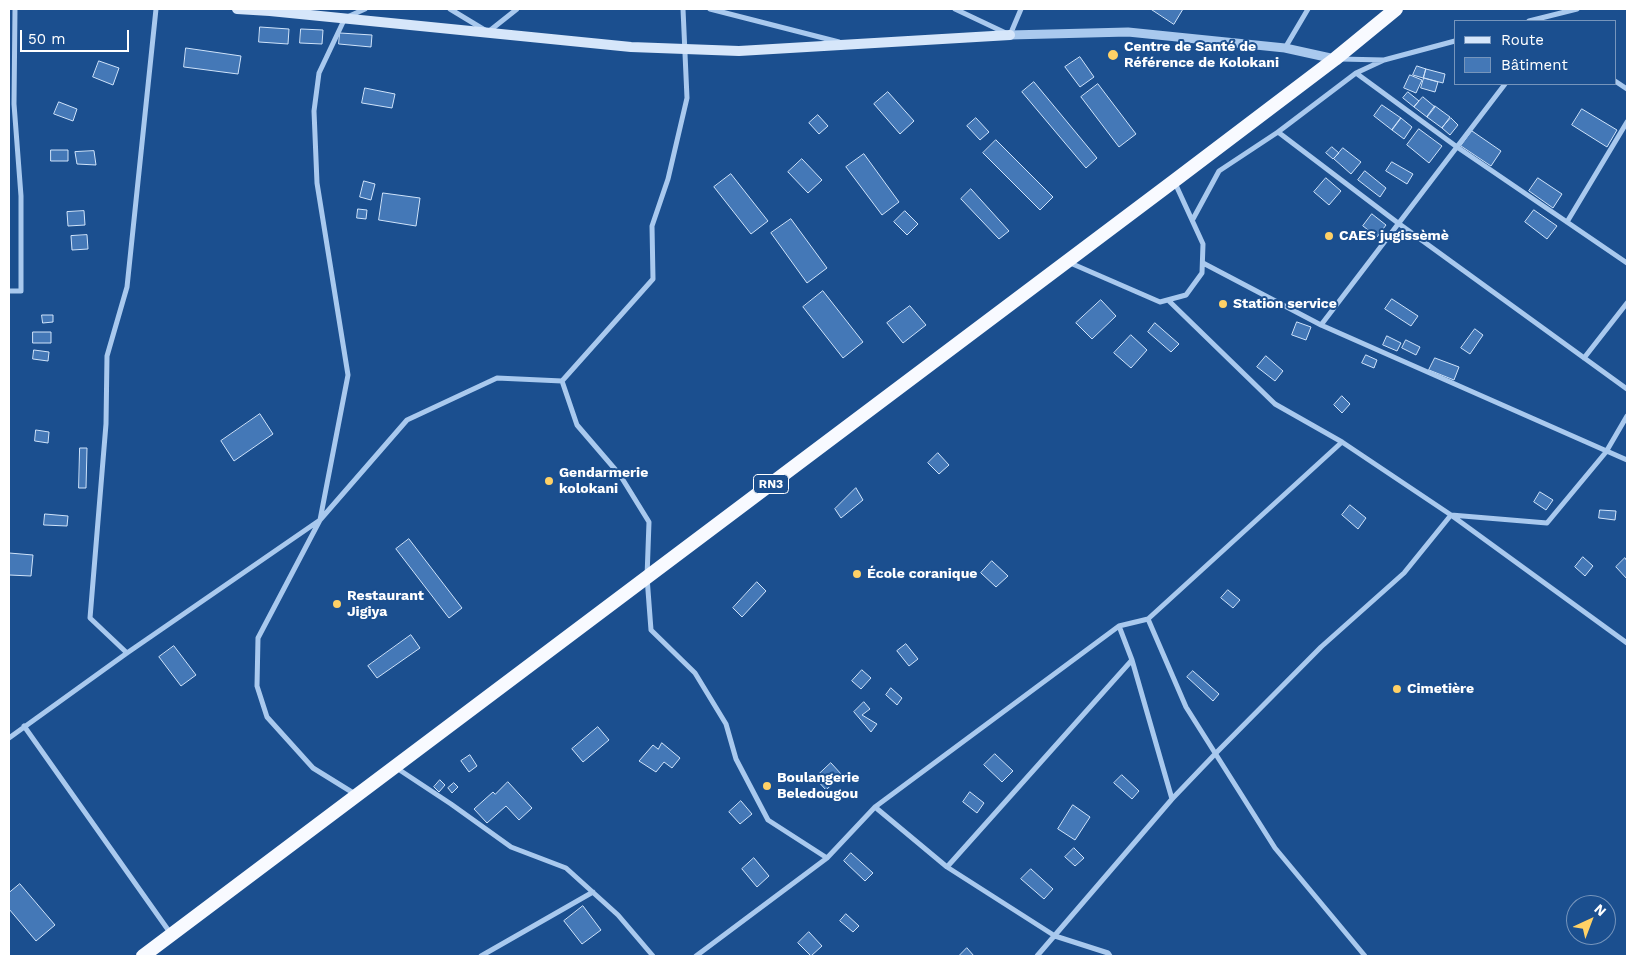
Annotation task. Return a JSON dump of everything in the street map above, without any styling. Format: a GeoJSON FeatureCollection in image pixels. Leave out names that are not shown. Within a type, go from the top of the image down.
{"type":"FeatureCollection","features":[{"type":"Feature","properties":{"kind":"highway","name":"RN3"},"geometry":{"type":"LineString","coordinates":[[143,956],[1067,262],[1335,59],[1396,9]]}},
{"type":"Feature","properties":{"kind":"main road"},"geometry":{"type":"LineString","coordinates":[[237,9],[270,10],[631,47],[739,52],[1010,35]]}},
{"type":"Feature","properties":{"kind":"street"},"geometry":{"type":"LineString","coordinates":[[9,291],[21,291],[21,196],[14,104],[15,9]]}},
{"type":"Feature","properties":{"kind":"street"},"geometry":{"type":"LineString","coordinates":[[127,653],[90,618],[106,424],[107,356],[127,287],[156,9]]}},
{"type":"Feature","properties":{"kind":"street"},"geometry":{"type":"LineString","coordinates":[[9,738],[127,653],[320,520],[348,375],[316,183],[314,110],[320,73],[345,18],[365,9]]}},
{"type":"Feature","properties":{"kind":"street"},"geometry":{"type":"LineString","coordinates":[[450,9],[488,32],[517,9]]}},
{"type":"Feature","properties":{"kind":"street"},"geometry":{"type":"LineString","coordinates":[[562,381],[653,279],[652,226],[668,179],[687,98],[683,9]]}},
{"type":"Feature","properties":{"kind":"street"},"geometry":{"type":"LineString","coordinates":[[710,9],[854,46]]}},
{"type":"Feature","properties":{"kind":"street"},"geometry":{"type":"LineString","coordinates":[[956,9],[1010,35],[1128,32],[1285,48],[1335,59],[1384,60]]}},
{"type":"Feature","properties":{"kind":"street"},"geometry":{"type":"LineString","coordinates":[[1010,35],[1021,9]]}},
{"type":"Feature","properties":{"kind":"street"},"geometry":{"type":"LineString","coordinates":[[1285,48],[1308,9]]}},
{"type":"Feature","properties":{"kind":"street"},"geometry":{"type":"LineString","coordinates":[[1533,20],[1577,9]]}},
{"type":"Feature","properties":{"kind":"street"},"geometry":{"type":"LineString","coordinates":[[1553,20],[1558,14]]}},
{"type":"Feature","properties":{"kind":"street"},"geometry":{"type":"LineString","coordinates":[[1193,219],[1219,170],[1278,132],[1356,73],[1384,60],[1454,41]]}},
{"type":"Feature","properties":{"kind":"street"},"geometry":{"type":"LineString","coordinates":[[1356,73],[1457,147],[1627,263]]}},
{"type":"Feature","properties":{"kind":"street"},"geometry":{"type":"LineString","coordinates":[[1616,82],[1627,89]]}},
{"type":"Feature","properties":{"kind":"street"},"geometry":{"type":"LineString","coordinates":[[1321,325],[1504,85]]}},
{"type":"Feature","properties":{"kind":"street"},"geometry":{"type":"LineString","coordinates":[[1567,222],[1627,122]]}},
{"type":"Feature","properties":{"kind":"street"},"geometry":{"type":"LineString","coordinates":[[1278,132],[1398,224],[1627,389]]}},
{"type":"Feature","properties":{"kind":"street"},"geometry":{"type":"LineString","coordinates":[[1067,262],[1160,302],[1186,295],[1202,273],[1203,244],[1174,181]]}},
{"type":"Feature","properties":{"kind":"street"},"geometry":{"type":"LineString","coordinates":[[1202,263],[1321,325],[1627,460]]}},
{"type":"Feature","properties":{"kind":"street"},"geometry":{"type":"LineString","coordinates":[[1168,300],[1275,404],[1342,442],[1451,515],[1627,643]]}},
{"type":"Feature","properties":{"kind":"street"},"geometry":{"type":"LineString","coordinates":[[1584,358],[1627,303]]}},
{"type":"Feature","properties":{"kind":"street"},"geometry":{"type":"LineString","coordinates":[[357,795],[313,768],[266,717],[256,686],[258,638],[320,520],[407,420],[497,378],[562,381]]}},
{"type":"Feature","properties":{"kind":"street"},"geometry":{"type":"LineString","coordinates":[[562,381],[577,425],[620,475],[649,522],[647,578],[651,630],[695,673],[726,724],[736,759],[768,820],[828,858]]}},
{"type":"Feature","properties":{"kind":"street"},"geometry":{"type":"LineString","coordinates":[[1451,515],[1547,523],[1606,452],[1627,416]]}},
{"type":"Feature","properties":{"kind":"street"},"geometry":{"type":"LineString","coordinates":[[696,956],[828,858],[875,807],[1120,626],[1148,619],[1342,442]]}},
{"type":"Feature","properties":{"kind":"street"},"geometry":{"type":"LineString","coordinates":[[1037,956],[1172,800],[1216,753],[1321,647],[1404,573],[1451,515]]}},
{"type":"Feature","properties":{"kind":"street"},"geometry":{"type":"LineString","coordinates":[[1148,619],[1186,707],[1276,848],[1365,956]]}},
{"type":"Feature","properties":{"kind":"street"},"geometry":{"type":"LineString","coordinates":[[1120,626],[1132,660],[1172,800]]}},
{"type":"Feature","properties":{"kind":"street"},"geometry":{"type":"LineString","coordinates":[[947,867],[1132,660]]}},
{"type":"Feature","properties":{"kind":"street"},"geometry":{"type":"LineString","coordinates":[[24,726],[172,935]]}},
{"type":"Feature","properties":{"kind":"street"},"geometry":{"type":"LineString","coordinates":[[395,767],[511,847],[566,868],[618,915],[653,956]]}},
{"type":"Feature","properties":{"kind":"street"},"geometry":{"type":"LineString","coordinates":[[875,807],[947,867],[1055,936],[1108,953],[1110,956]]}},
{"type":"Feature","properties":{"kind":"street"},"geometry":{"type":"LineString","coordinates":[[481,956],[593,892]]}},
{"type":"Feature","properties":{"kind":"building"},"geometry":{"type":"Polygon","coordinates":[[[1151,9],[1183,9],[1174,24],[1151,9]]]}},
{"type":"Feature","properties":{"kind":"building"},"geometry":{"type":"Polygon","coordinates":[[[260,27],[289,29],[288,44],[259,42],[260,27]]]}},
{"type":"Feature","properties":{"kind":"building"},"geometry":{"type":"Polygon","coordinates":[[[301,29],[323,30],[322,44],[300,43],[301,29]]]}},
{"type":"Feature","properties":{"kind":"building"},"geometry":{"type":"Polygon","coordinates":[[[340,33],[372,35],[371,47],[339,44],[340,33]]]}},
{"type":"Feature","properties":{"kind":"building"},"geometry":{"type":"Polygon","coordinates":[[[186,48],[241,56],[238,74],[184,67],[186,48]]]}},
{"type":"Feature","properties":{"kind":"building"},"geometry":{"type":"Polygon","coordinates":[[[1080,57],[1094,77],[1080,87],[1065,67],[1080,57]]]}},
{"type":"Feature","properties":{"kind":"building"},"geometry":{"type":"Polygon","coordinates":[[[99,61],[119,68],[113,85],[93,77],[99,61]]]}},
{"type":"Feature","properties":{"kind":"building"},"geometry":{"type":"Polygon","coordinates":[[[1417,66],[1426,69],[1423,78],[1413,75],[1417,66]]]}},
{"type":"Feature","properties":{"kind":"building"},"geometry":{"type":"Polygon","coordinates":[[[1426,69],[1445,74],[1443,83],[1424,78],[1426,69]]]}},
{"type":"Feature","properties":{"kind":"building"},"geometry":{"type":"Polygon","coordinates":[[[1410,75],[1422,80],[1416,93],[1404,88],[1410,75]]]}},
{"type":"Feature","properties":{"kind":"building"},"geometry":{"type":"Polygon","coordinates":[[[1424,78],[1438,82],[1435,92],[1421,88],[1424,78]]]}},
{"type":"Feature","properties":{"kind":"building"},"geometry":{"type":"Polygon","coordinates":[[[1034,82],[1097,158],[1086,168],[1022,92],[1034,82]]]}},
{"type":"Feature","properties":{"kind":"building"},"geometry":{"type":"Polygon","coordinates":[[[1098,84],[1136,134],[1119,147],[1081,97],[1098,84]]]}},
{"type":"Feature","properties":{"kind":"building"},"geometry":{"type":"Polygon","coordinates":[[[365,88],[395,94],[392,108],[362,103],[365,88]]]}},
{"type":"Feature","properties":{"kind":"building"},"geometry":{"type":"Polygon","coordinates":[[[888,92],[914,121],[900,134],[874,104],[888,92]]]}},
{"type":"Feature","properties":{"kind":"building"},"geometry":{"type":"Polygon","coordinates":[[[1408,92],[1419,101],[1414,107],[1403,98],[1408,92]]]}},
{"type":"Feature","properties":{"kind":"building"},"geometry":{"type":"Polygon","coordinates":[[[1423,97],[1435,107],[1427,117],[1414,107],[1423,97]]]}},
{"type":"Feature","properties":{"kind":"building"},"geometry":{"type":"Polygon","coordinates":[[[59,102],[77,109],[73,121],[54,114],[59,102]]]}},
{"type":"Feature","properties":{"kind":"building"},"geometry":{"type":"Polygon","coordinates":[[[1382,105],[1401,118],[1392,130],[1374,116],[1382,105]]]}},
{"type":"Feature","properties":{"kind":"building"},"geometry":{"type":"Polygon","coordinates":[[[1435,106],[1450,117],[1442,128],[1427,117],[1435,106]]]}},
{"type":"Feature","properties":{"kind":"building"},"geometry":{"type":"Polygon","coordinates":[[[1582,109],[1617,130],[1607,147],[1572,125],[1582,109]]]}},
{"type":"Feature","properties":{"kind":"building"},"geometry":{"type":"Polygon","coordinates":[[[818,115],[828,126],[819,134],[809,123],[818,115]]]}},
{"type":"Feature","properties":{"kind":"building"},"geometry":{"type":"Polygon","coordinates":[[[976,118],[989,132],[980,140],[967,126],[976,118]]]}},
{"type":"Feature","properties":{"kind":"building"},"geometry":{"type":"Polygon","coordinates":[[[1401,118],[1412,127],[1404,139],[1392,130],[1401,118]]]}},
{"type":"Feature","properties":{"kind":"building"},"geometry":{"type":"Polygon","coordinates":[[[1451,118],[1458,125],[1450,135],[1442,128],[1451,118]]]}},
{"type":"Feature","properties":{"kind":"building"},"geometry":{"type":"Polygon","coordinates":[[[1419,129],[1442,146],[1429,163],[1407,145],[1419,129]]]}},
{"type":"Feature","properties":{"kind":"building"},"geometry":{"type":"Polygon","coordinates":[[[1472,131],[1501,151],[1491,166],[1461,146],[1472,131]]]}},
{"type":"Feature","properties":{"kind":"building"},"geometry":{"type":"Polygon","coordinates":[[[996,140],[1053,197],[1040,210],[983,153],[996,140]]]}},
{"type":"Feature","properties":{"kind":"building"},"geometry":{"type":"Polygon","coordinates":[[[1332,147],[1339,153],[1333,159],[1326,153],[1332,147]]]}},
{"type":"Feature","properties":{"kind":"building"},"geometry":{"type":"Polygon","coordinates":[[[1343,148],[1361,162],[1351,174],[1334,159],[1343,148]]]}},
{"type":"Feature","properties":{"kind":"building"},"geometry":{"type":"Polygon","coordinates":[[[51,150],[68,150],[68,161],[51,161],[51,150]]]}},
{"type":"Feature","properties":{"kind":"building"},"geometry":{"type":"Polygon","coordinates":[[[94,151],[96,165],[77,164],[75,152],[94,151]]]}},
{"type":"Feature","properties":{"kind":"building"},"geometry":{"type":"Polygon","coordinates":[[[864,154],[899,202],[882,215],[846,167],[864,154]]]}},
{"type":"Feature","properties":{"kind":"building"},"geometry":{"type":"Polygon","coordinates":[[[802,159],[822,180],[808,193],[788,172],[802,159]]]}},
{"type":"Feature","properties":{"kind":"building"},"geometry":{"type":"Polygon","coordinates":[[[1392,162],[1413,174],[1407,184],[1386,171],[1392,162]]]}},
{"type":"Feature","properties":{"kind":"building"},"geometry":{"type":"Polygon","coordinates":[[[1365,171],[1386,188],[1380,197],[1358,180],[1365,171]]]}},
{"type":"Feature","properties":{"kind":"building"},"geometry":{"type":"Polygon","coordinates":[[[731,174],[768,221],[751,234],[714,187],[731,174]]]}},
{"type":"Feature","properties":{"kind":"building"},"geometry":{"type":"Polygon","coordinates":[[[1326,178],[1341,191],[1329,205],[1314,192],[1326,178]]]}},
{"type":"Feature","properties":{"kind":"building"},"geometry":{"type":"Polygon","coordinates":[[[1538,178],[1562,194],[1553,208],[1529,191],[1538,178]]]}},
{"type":"Feature","properties":{"kind":"building"},"geometry":{"type":"Polygon","coordinates":[[[364,181],[375,184],[371,200],[360,197],[364,181]]]}},
{"type":"Feature","properties":{"kind":"building"},"geometry":{"type":"Polygon","coordinates":[[[971,189],[1009,231],[999,239],[961,199],[971,189]]]}},
{"type":"Feature","properties":{"kind":"building"},"geometry":{"type":"Polygon","coordinates":[[[383,193],[420,198],[416,226],[379,220],[383,193]]]}},
{"type":"Feature","properties":{"kind":"building"},"geometry":{"type":"Polygon","coordinates":[[[358,209],[367,210],[366,219],[357,218],[358,209]]]}},
{"type":"Feature","properties":{"kind":"building"},"geometry":{"type":"Polygon","coordinates":[[[1534,210],[1557,226],[1547,239],[1525,222],[1534,210]]]}},
{"type":"Feature","properties":{"kind":"building"},"geometry":{"type":"Polygon","coordinates":[[[84,211],[85,225],[68,226],[67,212],[84,211]]]}},
{"type":"Feature","properties":{"kind":"building"},"geometry":{"type":"Polygon","coordinates":[[[905,211],[918,224],[907,235],[894,222],[905,211]]]}},
{"type":"Feature","properties":{"kind":"building"},"geometry":{"type":"Polygon","coordinates":[[[1372,214],[1386,225],[1377,237],[1363,226],[1372,214]]]}},
{"type":"Feature","properties":{"kind":"building"},"geometry":{"type":"Polygon","coordinates":[[[791,219],[827,268],[807,283],[771,233],[791,219]]]}},
{"type":"Feature","properties":{"kind":"building"},"geometry":{"type":"Polygon","coordinates":[[[87,235],[88,249],[72,250],[71,236],[87,235]]]}},
{"type":"Feature","properties":{"kind":"building"},"geometry":{"type":"Polygon","coordinates":[[[823,291],[863,342],[843,358],[803,307],[823,291]]]}},
{"type":"Feature","properties":{"kind":"building"},"geometry":{"type":"Polygon","coordinates":[[[1392,299],[1418,316],[1411,326],[1385,309],[1392,299]]]}},
{"type":"Feature","properties":{"kind":"building"},"geometry":{"type":"Polygon","coordinates":[[[1101,300],[1116,316],[1092,339],[1076,323],[1101,300]]]}},
{"type":"Feature","properties":{"kind":"building"},"geometry":{"type":"Polygon","coordinates":[[[910,306],[926,325],[903,343],[887,323],[910,306]]]}},
{"type":"Feature","properties":{"kind":"building"},"geometry":{"type":"Polygon","coordinates":[[[42,315],[53,315],[53,322],[43,323],[42,315]]]}},
{"type":"Feature","properties":{"kind":"building"},"geometry":{"type":"Polygon","coordinates":[[[1297,322],[1311,327],[1306,340],[1292,335],[1297,322]]]}},
{"type":"Feature","properties":{"kind":"building"},"geometry":{"type":"Polygon","coordinates":[[[1155,323],[1179,344],[1171,352],[1148,332],[1155,323]]]}},
{"type":"Feature","properties":{"kind":"building"},"geometry":{"type":"Polygon","coordinates":[[[1475,329],[1483,335],[1470,354],[1461,348],[1475,329]]]}},
{"type":"Feature","properties":{"kind":"building"},"geometry":{"type":"Polygon","coordinates":[[[33,332],[51,332],[51,343],[33,343],[33,332]]]}},
{"type":"Feature","properties":{"kind":"building"},"geometry":{"type":"Polygon","coordinates":[[[1131,335],[1147,350],[1131,368],[1114,353],[1131,335]]]}},
{"type":"Feature","properties":{"kind":"building"},"geometry":{"type":"Polygon","coordinates":[[[1387,336],[1401,343],[1397,351],[1383,345],[1387,336]]]}},
{"type":"Feature","properties":{"kind":"building"},"geometry":{"type":"Polygon","coordinates":[[[1406,340],[1420,347],[1416,355],[1402,348],[1406,340]]]}},
{"type":"Feature","properties":{"kind":"building"},"geometry":{"type":"Polygon","coordinates":[[[34,350],[49,352],[48,361],[33,359],[34,350]]]}},
{"type":"Feature","properties":{"kind":"building"},"geometry":{"type":"Polygon","coordinates":[[[1366,355],[1377,360],[1374,368],[1362,363],[1366,355]]]}},
{"type":"Feature","properties":{"kind":"building"},"geometry":{"type":"Polygon","coordinates":[[[1266,356],[1283,371],[1275,381],[1257,367],[1266,356]]]}},
{"type":"Feature","properties":{"kind":"building"},"geometry":{"type":"Polygon","coordinates":[[[1435,358],[1459,367],[1454,380],[1429,370],[1435,358]]]}},
{"type":"Feature","properties":{"kind":"building"},"geometry":{"type":"Polygon","coordinates":[[[1342,396],[1350,404],[1342,413],[1334,405],[1342,396]]]}},
{"type":"Feature","properties":{"kind":"building"},"geometry":{"type":"Polygon","coordinates":[[[260,414],[273,434],[234,461],[221,441],[260,414]]]}},
{"type":"Feature","properties":{"kind":"building"},"geometry":{"type":"Polygon","coordinates":[[[36,430],[49,432],[48,443],[35,441],[36,430]]]}},
{"type":"Feature","properties":{"kind":"building"},"geometry":{"type":"Polygon","coordinates":[[[80,448],[87,448],[86,488],[79,488],[80,448]]]}},
{"type":"Feature","properties":{"kind":"building"},"geometry":{"type":"Polygon","coordinates":[[[938,453],[949,465],[939,474],[928,463],[938,453]]]}},
{"type":"Feature","properties":{"kind":"building"},"geometry":{"type":"Polygon","coordinates":[[[856,488],[863,500],[841,518],[835,509],[856,488]]]}},
{"type":"Feature","properties":{"kind":"building"},"geometry":{"type":"Polygon","coordinates":[[[1540,492],[1553,500],[1546,510],[1534,502],[1540,492]]]}},
{"type":"Feature","properties":{"kind":"building"},"geometry":{"type":"Polygon","coordinates":[[[1350,505],[1366,518],[1358,529],[1342,515],[1350,505]]]}},
{"type":"Feature","properties":{"kind":"building"},"geometry":{"type":"Polygon","coordinates":[[[1600,510],[1616,511],[1615,520],[1599,518],[1600,510]]]}},
{"type":"Feature","properties":{"kind":"building"},"geometry":{"type":"Polygon","coordinates":[[[45,514],[68,516],[67,526],[44,525],[45,514]]]}},
{"type":"Feature","properties":{"kind":"building"},"geometry":{"type":"Polygon","coordinates":[[[409,539],[462,608],[449,618],[396,549],[409,539]]]}},
{"type":"Feature","properties":{"kind":"building"},"geometry":{"type":"Polygon","coordinates":[[[9,553],[33,555],[31,576],[9,575],[9,553]]]}},
{"type":"Feature","properties":{"kind":"building"},"geometry":{"type":"Polygon","coordinates":[[[1583,557],[1593,566],[1585,576],[1575,567],[1583,557]]]}},
{"type":"Feature","properties":{"kind":"building"},"geometry":{"type":"Polygon","coordinates":[[[1625,558],[1627,561],[1627,579],[1616,567],[1625,558]]]}},
{"type":"Feature","properties":{"kind":"building"},"geometry":{"type":"Polygon","coordinates":[[[992,561],[1008,576],[996,587],[981,573],[992,561]]]}},
{"type":"Feature","properties":{"kind":"building"},"geometry":{"type":"Polygon","coordinates":[[[757,582],[766,591],[742,617],[733,608],[757,582]]]}},
{"type":"Feature","properties":{"kind":"building"},"geometry":{"type":"Polygon","coordinates":[[[1228,590],[1240,600],[1233,608],[1221,598],[1228,590]]]}},
{"type":"Feature","properties":{"kind":"building"},"geometry":{"type":"Polygon","coordinates":[[[411,635],[420,648],[377,678],[368,666],[411,635]]]}},
{"type":"Feature","properties":{"kind":"building"},"geometry":{"type":"Polygon","coordinates":[[[906,644],[918,659],[909,666],[897,651],[906,644]]]}},
{"type":"Feature","properties":{"kind":"building"},"geometry":{"type":"Polygon","coordinates":[[[174,646],[196,675],[181,686],[159,657],[174,646]]]}},
{"type":"Feature","properties":{"kind":"building"},"geometry":{"type":"Polygon","coordinates":[[[862,670],[871,678],[861,689],[852,681],[862,670]]]}},
{"type":"Feature","properties":{"kind":"building"},"geometry":{"type":"Polygon","coordinates":[[[1193,671],[1219,694],[1213,701],[1187,677],[1193,671]]]}},
{"type":"Feature","properties":{"kind":"building"},"geometry":{"type":"Polygon","coordinates":[[[891,688],[902,698],[897,705],[886,695],[891,688]]]}},
{"type":"Feature","properties":{"kind":"building"},"geometry":{"type":"Polygon","coordinates":[[[864,702],[870,709],[862,715],[877,724],[871,732],[854,712],[864,702]]]}},
{"type":"Feature","properties":{"kind":"building"},"geometry":{"type":"Polygon","coordinates":[[[598,727],[609,740],[583,762],[572,749],[598,727]]]}},
{"type":"Feature","properties":{"kind":"building"},"geometry":{"type":"Polygon","coordinates":[[[662,743],[680,758],[672,768],[664,762],[656,772],[639,761],[653,745],[658,749],[662,743]]]}},
{"type":"Feature","properties":{"kind":"building"},"geometry":{"type":"Polygon","coordinates":[[[995,754],[1013,771],[1002,782],[984,765],[995,754]]]}},
{"type":"Feature","properties":{"kind":"building"},"geometry":{"type":"Polygon","coordinates":[[[470,755],[477,766],[469,772],[461,761],[470,755]]]}},
{"type":"Feature","properties":{"kind":"building"},"geometry":{"type":"Polygon","coordinates":[[[831,763],[842,775],[826,790],[815,778],[831,763]]]}},
{"type":"Feature","properties":{"kind":"building"},"geometry":{"type":"Polygon","coordinates":[[[1122,775],[1139,791],[1132,799],[1114,783],[1122,775]]]}},
{"type":"Feature","properties":{"kind":"building"},"geometry":{"type":"Polygon","coordinates":[[[440,780],[445,785],[439,792],[434,787],[440,780]]]}},
{"type":"Feature","properties":{"kind":"building"},"geometry":{"type":"Polygon","coordinates":[[[508,782],[532,808],[519,820],[506,806],[487,823],[474,809],[508,782]]]}},
{"type":"Feature","properties":{"kind":"building"},"geometry":{"type":"Polygon","coordinates":[[[454,783],[458,787],[452,793],[448,788],[454,783]]]}},
{"type":"Feature","properties":{"kind":"building"},"geometry":{"type":"Polygon","coordinates":[[[970,792],[984,803],[977,813],[963,802],[970,792]]]}},
{"type":"Feature","properties":{"kind":"building"},"geometry":{"type":"Polygon","coordinates":[[[741,801],[752,814],[740,824],[729,812],[741,801]]]}},
{"type":"Feature","properties":{"kind":"building"},"geometry":{"type":"Polygon","coordinates":[[[1073,805],[1090,817],[1075,840],[1058,829],[1073,805]]]}},
{"type":"Feature","properties":{"kind":"building"},"geometry":{"type":"Polygon","coordinates":[[[1074,848],[1084,858],[1075,866],[1065,857],[1074,848]]]}},
{"type":"Feature","properties":{"kind":"building"},"geometry":{"type":"Polygon","coordinates":[[[851,853],[873,873],[865,881],[844,861],[851,853]]]}},
{"type":"Feature","properties":{"kind":"building"},"geometry":{"type":"Polygon","coordinates":[[[754,858],[769,876],[757,887],[742,869],[754,858]]]}},
{"type":"Feature","properties":{"kind":"building"},"geometry":{"type":"Polygon","coordinates":[[[1031,869],[1053,889],[1044,899],[1021,879],[1031,869]]]}},
{"type":"Feature","properties":{"kind":"building"},"geometry":{"type":"Polygon","coordinates":[[[20,884],[55,925],[36,941],[9,909],[9,893],[20,884]]]}},
{"type":"Feature","properties":{"kind":"building"},"geometry":{"type":"Polygon","coordinates":[[[583,906],[601,930],[582,944],[564,921],[583,906]]]}},
{"type":"Feature","properties":{"kind":"building"},"geometry":{"type":"Polygon","coordinates":[[[846,914],[859,926],[853,932],[840,921],[846,914]]]}},
{"type":"Feature","properties":{"kind":"building"},"geometry":{"type":"Polygon","coordinates":[[[809,932],[822,946],[811,956],[798,943],[809,932]]]}},
{"type":"Feature","properties":{"kind":"building"},"geometry":{"type":"Polygon","coordinates":[[[967,948],[974,956],[959,956],[967,948]]]}},
{"type":"Feature","properties":{"kind":"place","name":"Centre de Santé de Référence de Kolokani"},"geometry":{"type":"Point","coordinates":[1113,55]}},
{"type":"Feature","properties":{"kind":"place","name":"CAES jugissèmè"},"geometry":{"type":"Point","coordinates":[1329,236]}},
{"type":"Feature","properties":{"kind":"place","name":"Station service"},"geometry":{"type":"Point","coordinates":[1223,304]}},
{"type":"Feature","properties":{"kind":"place","name":"Gendarmerie kolokani"},"geometry":{"type":"Point","coordinates":[549,481]}},
{"type":"Feature","properties":{"kind":"place","name":"École coranique"},"geometry":{"type":"Point","coordinates":[857,574]}},
{"type":"Feature","properties":{"kind":"place","name":"Restaurant Jigiya"},"geometry":{"type":"Point","coordinates":[337,604]}},
{"type":"Feature","properties":{"kind":"place","name":"Cimetière"},"geometry":{"type":"Point","coordinates":[1397,689]}},
{"type":"Feature","properties":{"kind":"place","name":"Boulangerie Beledougou"},"geometry":{"type":"Point","coordinates":[767,786]}}]}
